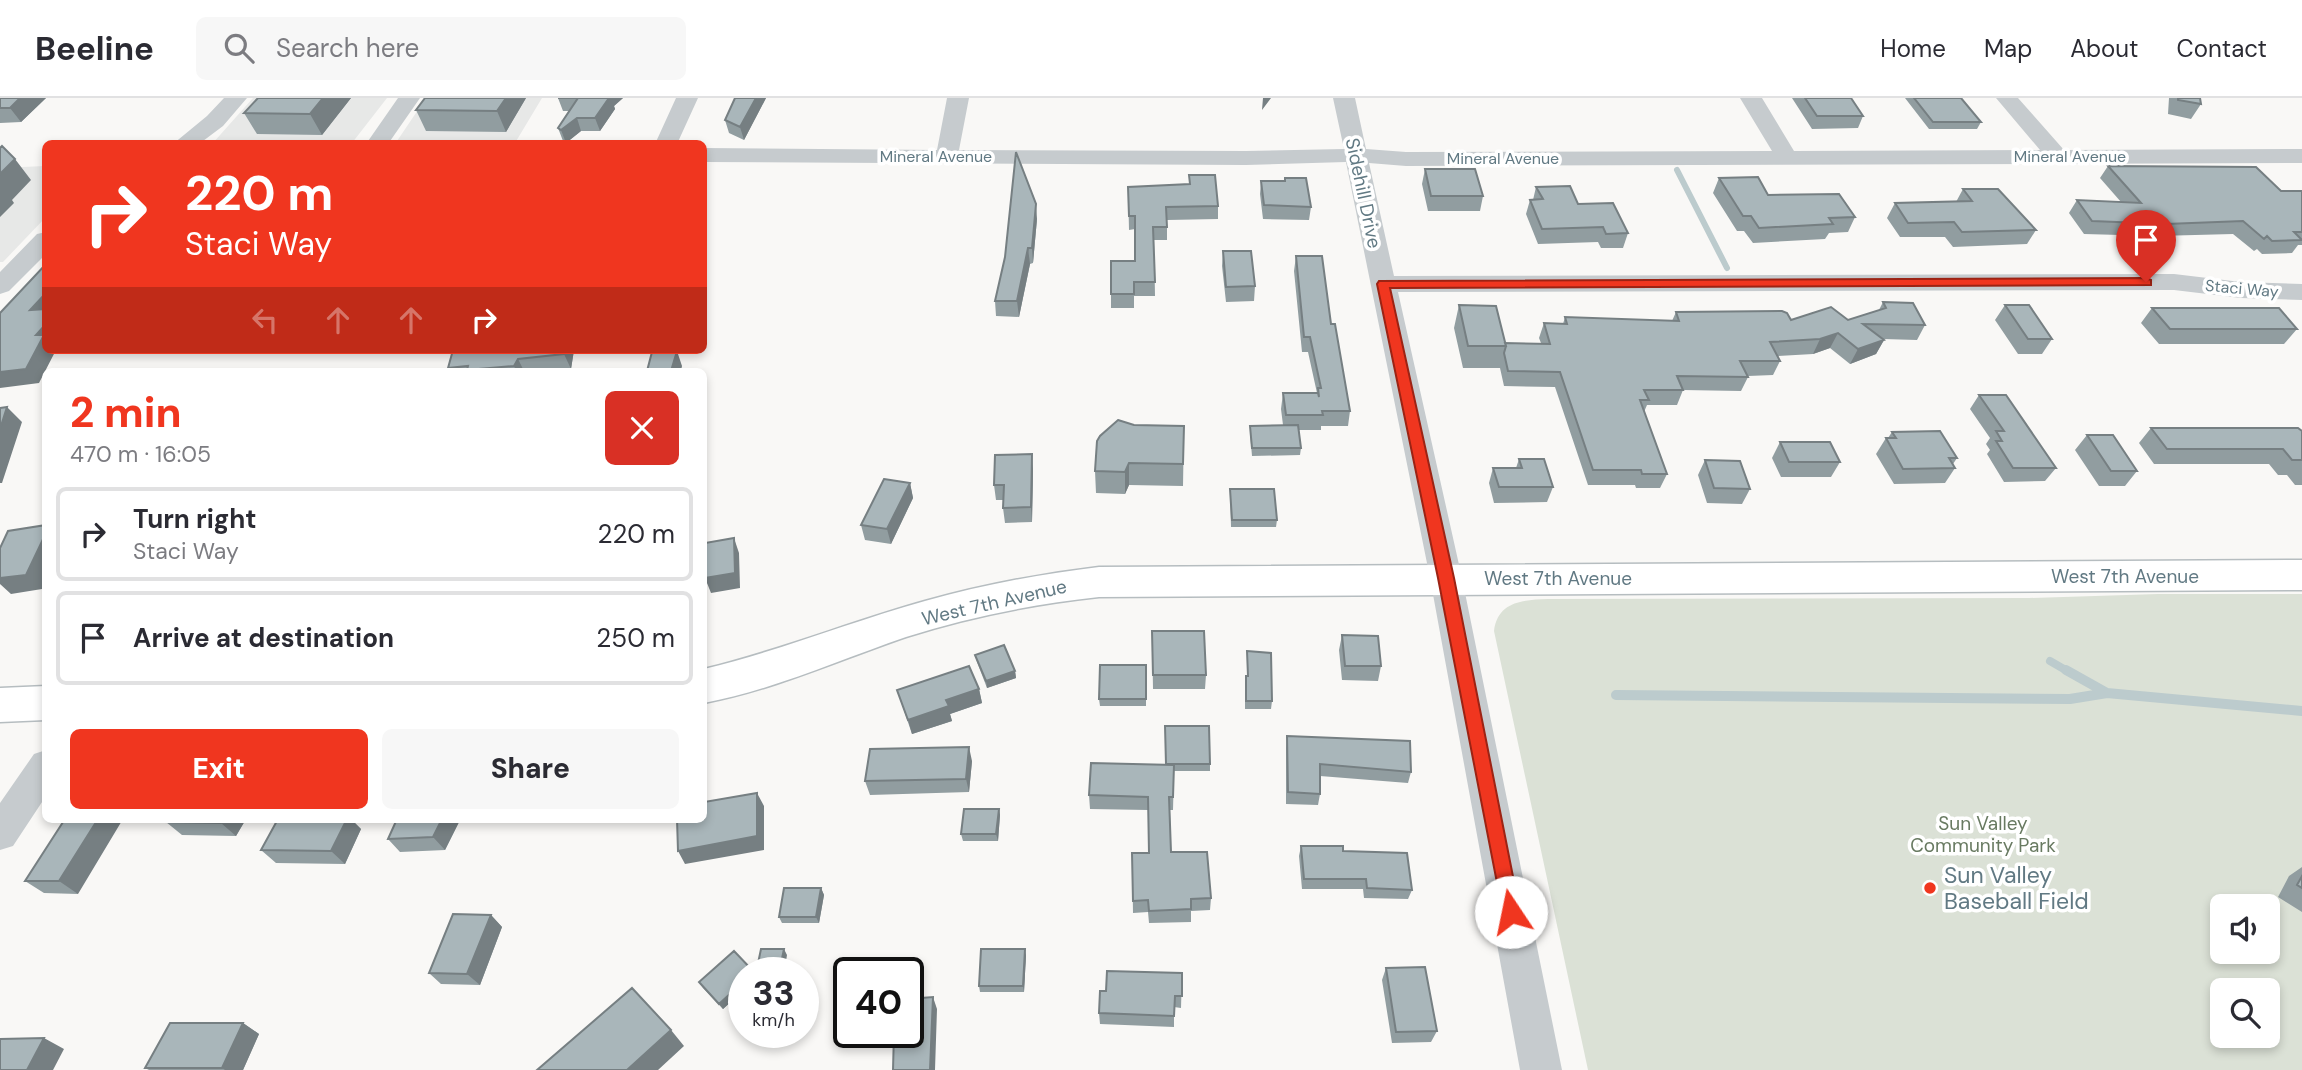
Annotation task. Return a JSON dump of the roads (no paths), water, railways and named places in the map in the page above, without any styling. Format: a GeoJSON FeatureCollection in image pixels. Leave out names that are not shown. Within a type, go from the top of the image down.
{"type":"FeatureCollection","features":[{"type":"Feature","properties":{"kind":"main road","name":"West 7th Avenue"},"geometry":{"type":"LineString","coordinates":[[707,685],[953,609],[1063,585],[1125,581],[1446,578],[2302,575]]}},
{"type":"Feature","properties":{"kind":"main road"},"geometry":{"type":"LineString","coordinates":[[0,705],[42,703]]}},
{"type":"Feature","properties":{"kind":"street"},"geometry":{"type":"LineString","coordinates":[[189,140],[215,121],[236,98]]}},
{"type":"Feature","properties":{"kind":"street"},"geometry":{"type":"LineString","coordinates":[[379,140],[409,98]]}},
{"type":"Feature","properties":{"kind":"street"},"geometry":{"type":"LineString","coordinates":[[668,140],[687,98]]}},
{"type":"Feature","properties":{"kind":"street"},"geometry":{"type":"LineString","coordinates":[[947,156],[958,98]]}},
{"type":"Feature","properties":{"kind":"street","name":"Sidehill Drive"},"geometry":{"type":"LineString","coordinates":[[1344,98],[1446,578],[1541,1070]]}},
{"type":"Feature","properties":{"kind":"street"},"geometry":{"type":"LineString","coordinates":[[1751,98],[1787,158]]}},
{"type":"Feature","properties":{"kind":"street"},"geometry":{"type":"LineString","coordinates":[[2007,98],[2057,156]]}},
{"type":"Feature","properties":{"kind":"street","name":"Mineral Avenue"},"geometry":{"type":"LineString","coordinates":[[707,155],[1246,158],[1358,155],[1406,159],[2302,156]]}},
{"type":"Feature","properties":{"kind":"street"},"geometry":{"type":"LineString","coordinates":[[0,286],[42,243]]}},
{"type":"Feature","properties":{"kind":"street","name":"Staci Way"},"geometry":{"type":"LineString","coordinates":[[1383,284],[2174,282],[2241,290],[2302,292]]}},
{"type":"Feature","properties":{"kind":"street"},"geometry":{"type":"LineString","coordinates":[[0,834],[42,771]]}},
{"type":"Feature","properties":{"kind":"waterway"},"geometry":{"type":"LineString","coordinates":[[1677,170],[1727,268]]}},
{"type":"Feature","properties":{"kind":"waterway"},"geometry":{"type":"LineString","coordinates":[[2050,661],[2069,672]]}},
{"type":"Feature","properties":{"kind":"waterway"},"geometry":{"type":"LineString","coordinates":[[2066,670],[2107,693]]}},
{"type":"Feature","properties":{"kind":"waterway"},"geometry":{"type":"LineString","coordinates":[[1616,695],[2070,699],[2107,693]]}},
{"type":"Feature","properties":{"kind":"waterway"},"geometry":{"type":"LineString","coordinates":[[2107,693],[2302,711]]}},
{"type":"Feature","properties":{"kind":"place","name":"Sun Valley Baseball Field"},"geometry":{"type":"Point","coordinates":[1930,888]}},
{"type":"Feature","properties":{"kind":"park label","name":"Sun Valley Community Park"},"geometry":{"type":"Point","coordinates":[1983,834]}}]}
